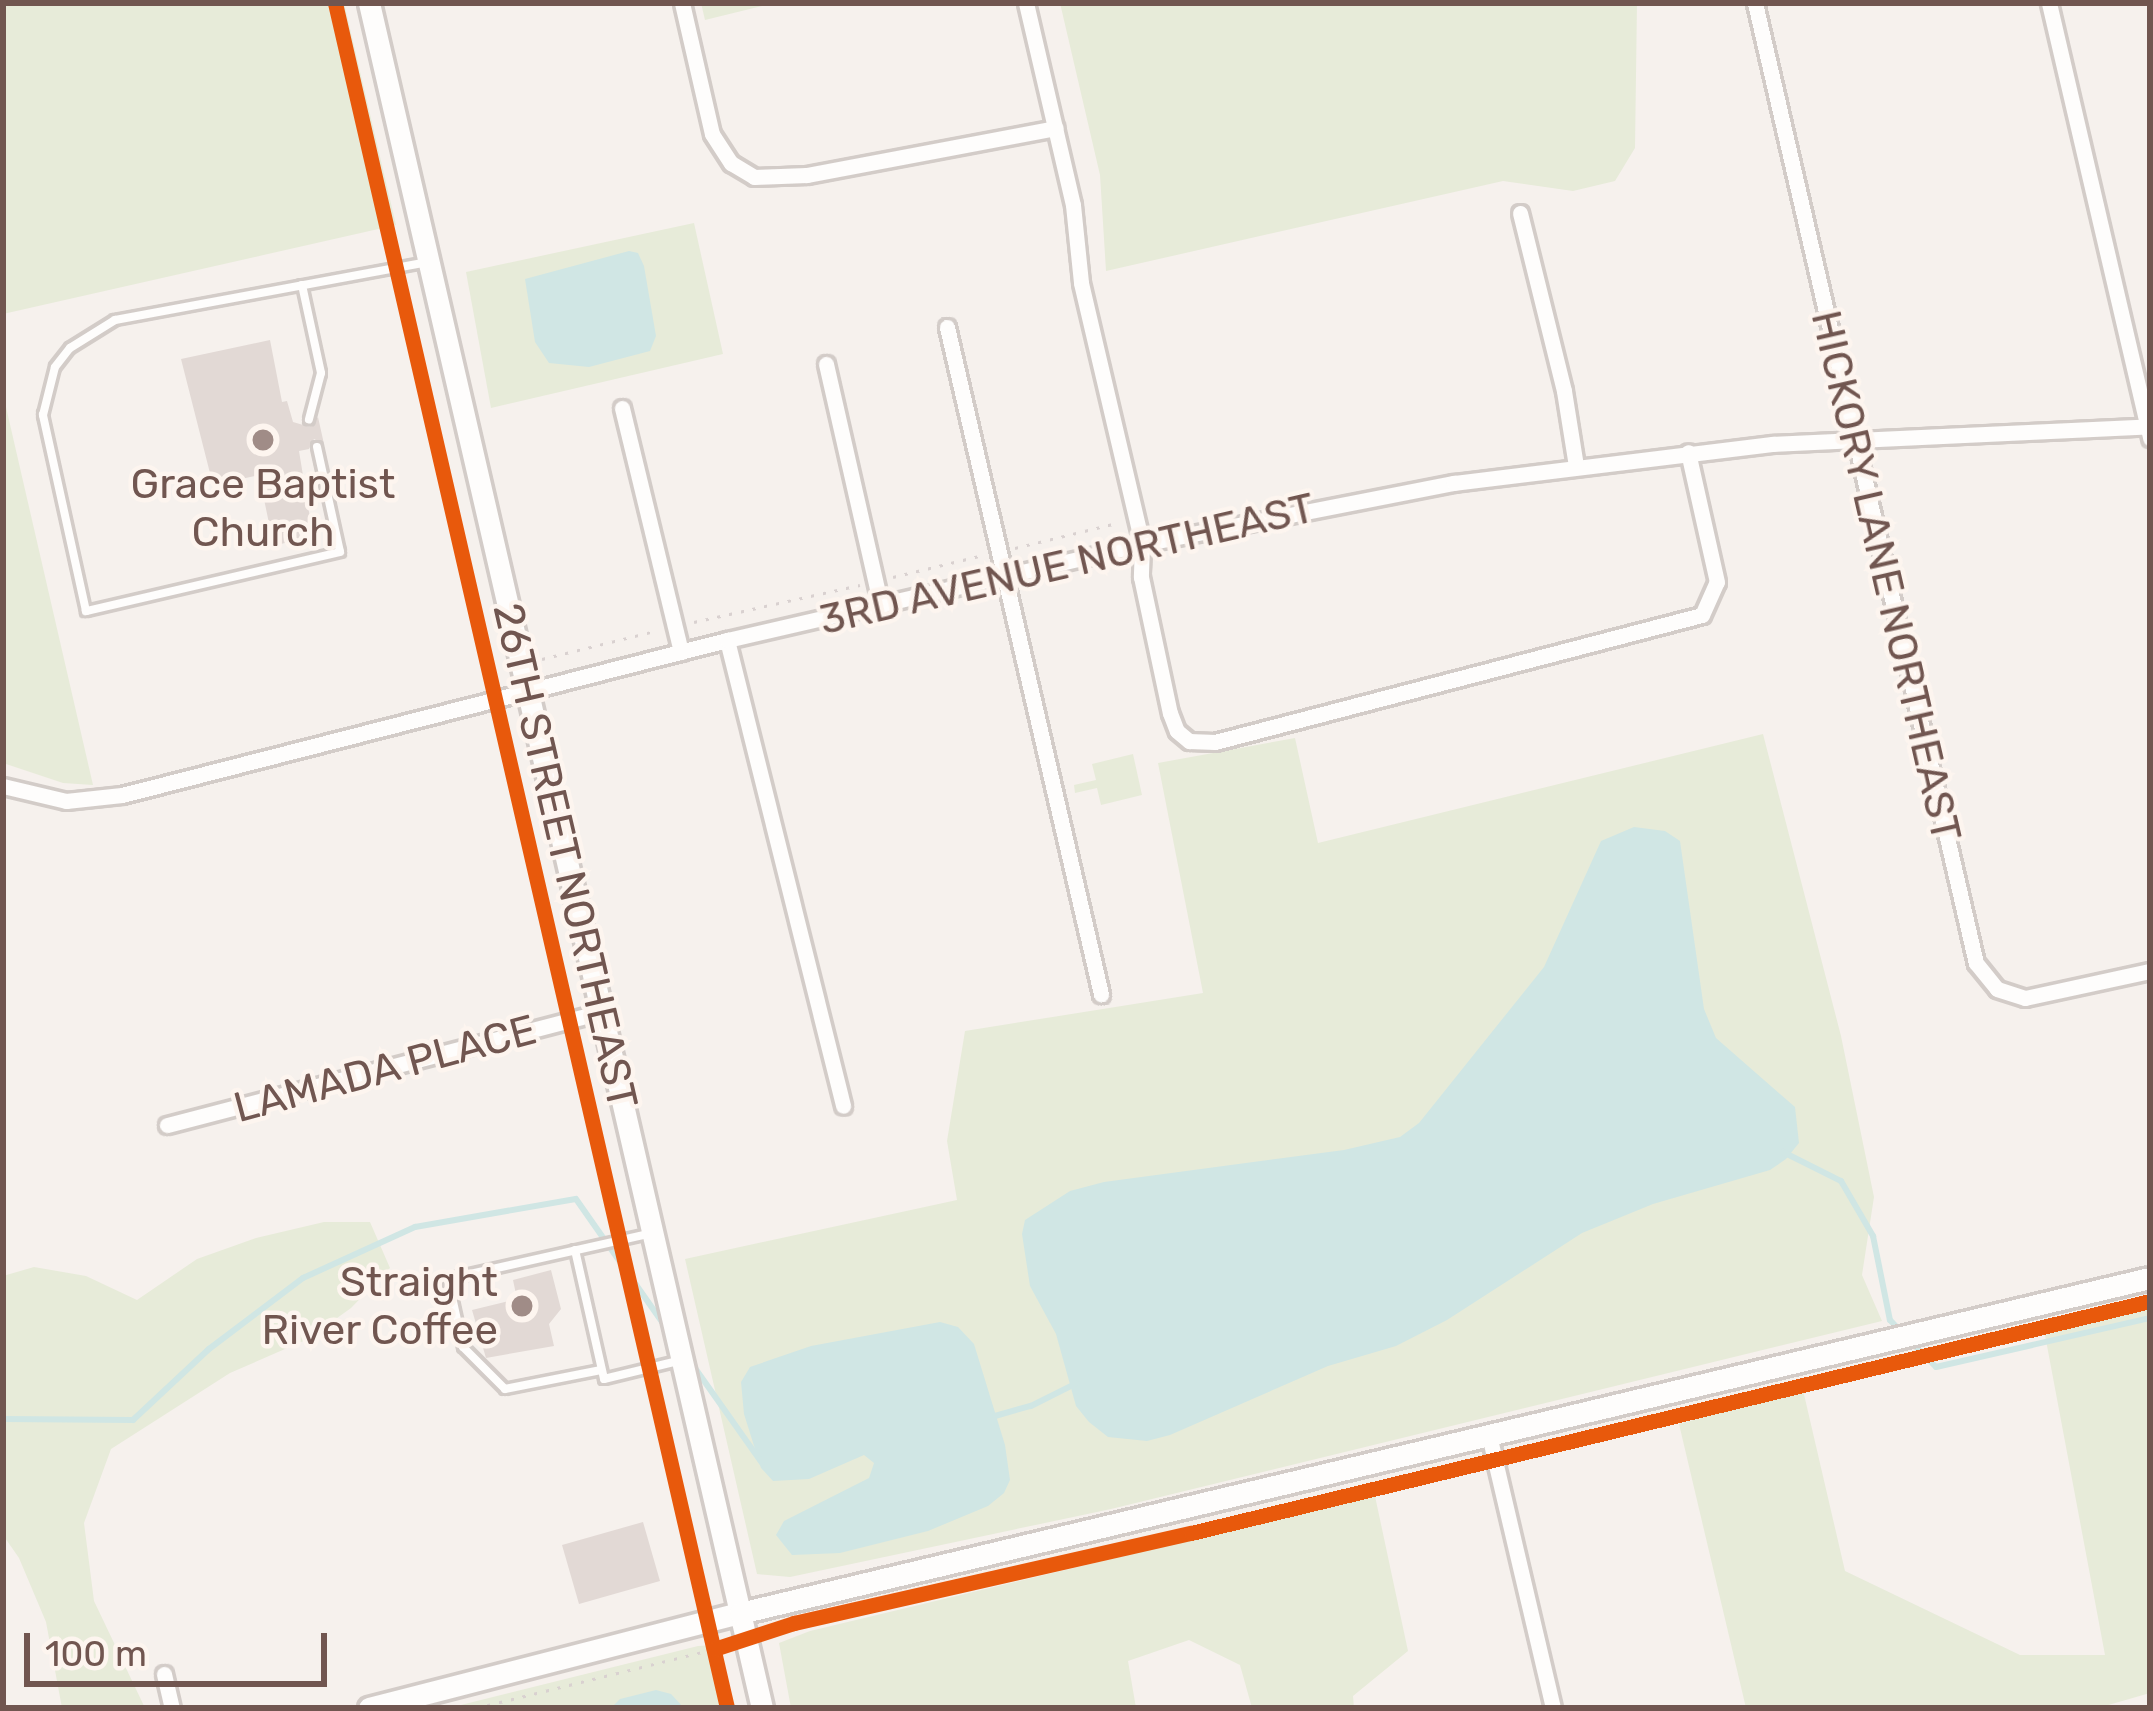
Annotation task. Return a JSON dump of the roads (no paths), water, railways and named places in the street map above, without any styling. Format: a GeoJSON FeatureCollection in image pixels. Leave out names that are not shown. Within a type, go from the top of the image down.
{"type":"FeatureCollection","features":[{"type":"Feature","properties":{"kind":"street","name":"26TH STREET NORTHEAST"},"geometry":{"type":"LineString","coordinates":[[369,3],[762,1708]]}},
{"type":"Feature","properties":{"kind":"street"},"geometry":{"type":"LineString","coordinates":[[682,3],[712,134],[723,155],[754,177],[791,178],[1056,128]]}},
{"type":"Feature","properties":{"kind":"street"},"geometry":{"type":"LineString","coordinates":[[1026,3],[1073,205],[1081,284],[1142,544],[1142,577],[1170,713],[1189,741],[1215,742],[1702,615],[1717,582],[1688,452]]}},
{"type":"Feature","properties":{"kind":"street","name":"HICKORY LANE NORTHEAST"},"geometry":{"type":"LineString","coordinates":[[1755,3],[1976,963],[1997,989],[2025,998],[2150,971]]}},
{"type":"Feature","properties":{"kind":"street"},"geometry":{"type":"LineString","coordinates":[[2049,3],[2149,430]]}},
{"type":"Feature","properties":{"kind":"street"},"geometry":{"type":"LineString","coordinates":[[1520,213],[1564,391],[1576,466]]}},
{"type":"Feature","properties":{"kind":"street"},"geometry":{"type":"LineString","coordinates":[[947,327],[1101,994]]}},
{"type":"Feature","properties":{"kind":"street"},"geometry":{"type":"LineString","coordinates":[[826,364],[881,607]]}},
{"type":"Feature","properties":{"kind":"street"},"geometry":{"type":"LineString","coordinates":[[622,408],[681,652]]}},
{"type":"Feature","properties":{"kind":"street","name":"3RD AVENUE NORTHEAST"},"geometry":{"type":"LineString","coordinates":[[3,786],[66,801],[110,798],[727,640],[1295,511],[1688,452],[1854,438],[2149,430]]}},
{"type":"Feature","properties":{"kind":"street"},"geometry":{"type":"LineString","coordinates":[[727,640],[843,1106]]}},
{"type":"Feature","properties":{"kind":"street","name":"LAMADA PLACE"},"geometry":{"type":"LineString","coordinates":[[167,1125],[602,1012]]}},
{"type":"Feature","properties":{"kind":"street"},"geometry":{"type":"LineString","coordinates":[[369,1708],[740,1613],[2150,1278]]}},
{"type":"Feature","properties":{"kind":"street"},"geometry":{"type":"LineString","coordinates":[[1490,1435],[1553,1708]]}},
{"type":"Feature","properties":{"kind":"street"},"geometry":{"type":"LineString","coordinates":[[164,1674],[172,1708]]}},
{"type":"Feature","properties":{"kind":"lane"},"geometry":{"type":"LineString","coordinates":[[316,447],[340,552],[86,611],[43,415],[55,367],[90,330],[115,320],[429,261]]}},
{"type":"Feature","properties":{"kind":"lane"},"geometry":{"type":"LineString","coordinates":[[302,284],[321,373],[309,419]]}},
{"type":"Feature","properties":{"kind":"lane"},"geometry":{"type":"LineString","coordinates":[[602,1370],[506,1389],[463,1347],[448,1279],[652,1232]]}},
{"type":"Feature","properties":{"kind":"lane"},"geometry":{"type":"LineString","coordinates":[[575,1250],[604,1379],[682,1360]]}},
{"type":"Feature","properties":{"kind":"waterway"},"geometry":{"type":"LineString","coordinates":[[1783,1152],[1841,1181],[1873,1236],[1890,1320],[1902,1333]]}},
{"type":"Feature","properties":{"kind":"waterway"},"geometry":{"type":"LineString","coordinates":[[3,1419],[133,1420],[209,1349],[303,1278],[415,1227],[576,1199],[665,1326]]}},
{"type":"Feature","properties":{"kind":"waterway"},"geometry":{"type":"LineString","coordinates":[[1911,1342],[1936,1367],[2150,1318]]}},
{"type":"Feature","properties":{"kind":"waterway"},"geometry":{"type":"LineString","coordinates":[[690,1361],[762,1463]]}},
{"type":"Feature","properties":{"kind":"waterway"},"geometry":{"type":"LineString","coordinates":[[995,1416],[1031,1406],[1077,1383]]}},
{"type":"Feature","properties":{"kind":"place","name":"Grace Baptist Church"},"geometry":{"type":"Point","coordinates":[263,440]}},
{"type":"Feature","properties":{"kind":"place","name":"Straight River Coffee"},"geometry":{"type":"Point","coordinates":[522,1306]}}]}
